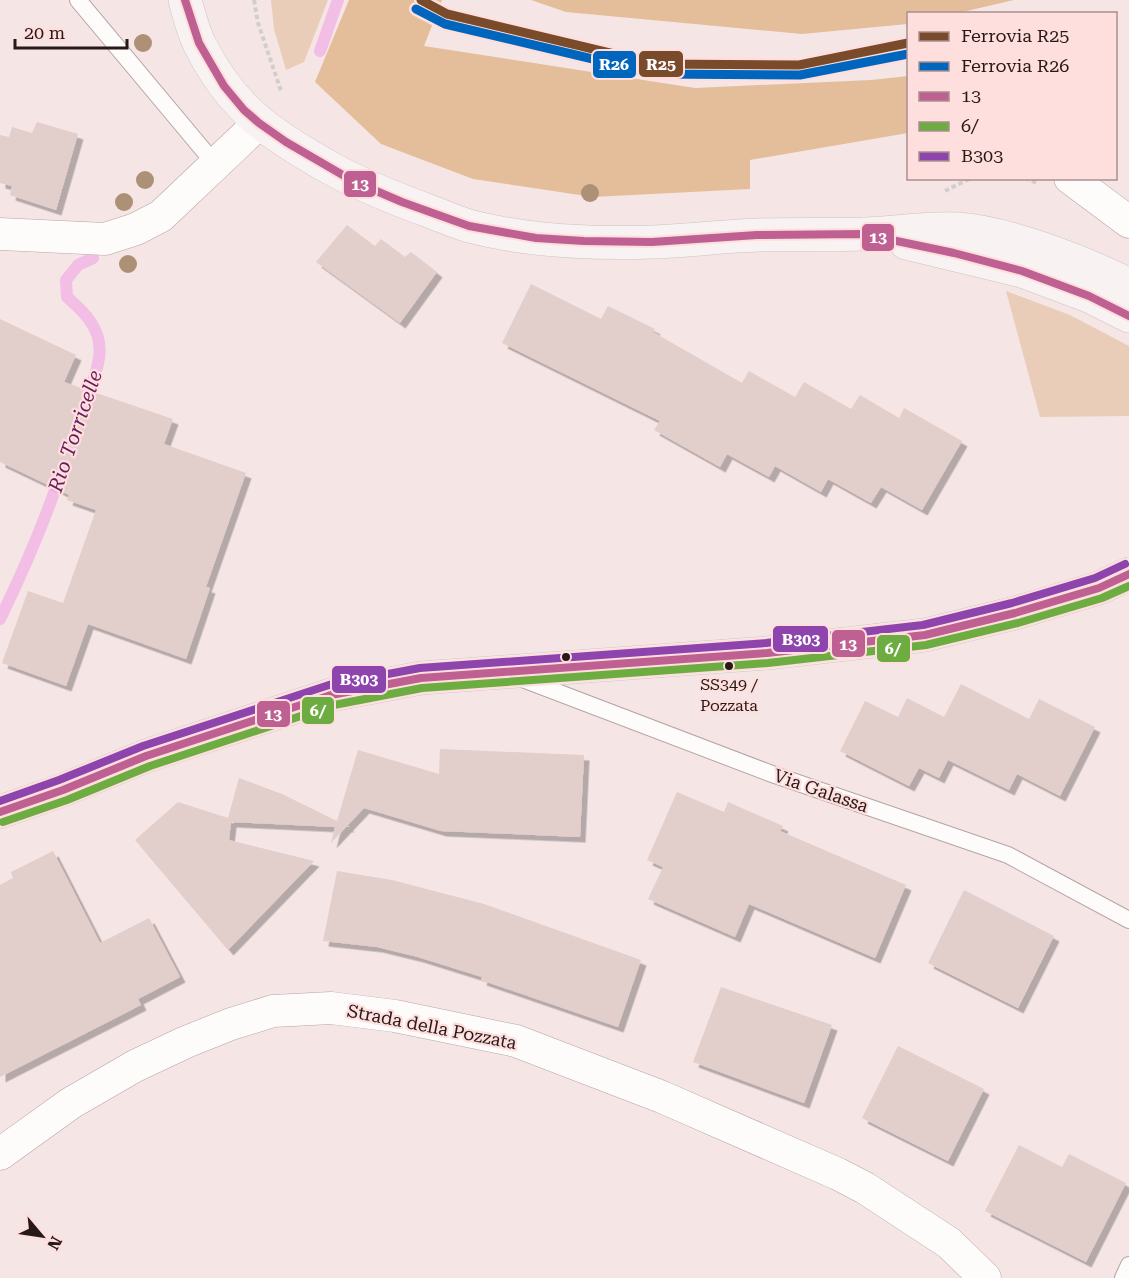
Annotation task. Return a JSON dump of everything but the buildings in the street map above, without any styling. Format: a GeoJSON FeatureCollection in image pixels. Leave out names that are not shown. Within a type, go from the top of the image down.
{"type":"FeatureCollection","features":[{"type":"Feature","properties":{"kind":"main road"},"geometry":{"type":"LineString","coordinates":[[184,0],[199,43],[224,86],[244,110],[259,123],[286,142],[353,181],[402,202],[469,226],[536,238],[652,242],[757,235],[863,234],[925,229],[960,230],[997,236],[1034,247],[1112,276],[1129,285]]}},
{"type":"Feature","properties":{"kind":"main road"},"geometry":{"type":"LineString","coordinates":[[863,234],[954,253],[1022,271],[1089,296],[1129,316]]}},
{"type":"Feature","properties":{"kind":"main road","name":"Via Galassa"},"geometry":{"type":"LineString","coordinates":[[0,812],[63,790],[146,756],[331,695],[421,678],[767,653],[925,635],[1015,613],[1099,588],[1129,574]]}},
{"type":"Feature","properties":{"kind":"street"},"geometry":{"type":"LineString","coordinates":[[0,234],[105,239],[126,233],[161,216],[259,123]]}},
{"type":"Feature","properties":{"kind":"street"},"geometry":{"type":"LineString","coordinates":[[1073,180],[1129,222]]}},
{"type":"Feature","properties":{"kind":"street","name":"Strada della Pozzata"},"geometry":{"type":"LineString","coordinates":[[0,1154],[71,1103],[135,1066],[231,1024],[273,1011],[331,1008],[385,1015],[516,1041],[662,1097],[865,1188],[949,1243],[985,1278]]}},
{"type":"Feature","properties":{"kind":"lane"},"geometry":{"type":"LineString","coordinates":[[78,0],[215,164]]}},
{"type":"Feature","properties":{"kind":"lane","name":"Via Galassa"},"geometry":{"type":"LineString","coordinates":[[507,673],[772,774],[1008,855],[1129,920]]}},
{"type":"Feature","properties":{"kind":"lane"},"geometry":{"type":"LineString","coordinates":[[1123,1278],[1129,1265]]}},
{"type":"Feature","properties":{"kind":"path"},"geometry":{"type":"LineString","coordinates":[[254,0],[258,23],[284,100]]}},
{"type":"Feature","properties":{"kind":"path"},"geometry":{"type":"LineString","coordinates":[[937,194],[967,180]]}},
{"type":"Feature","properties":{"kind":"shaded area"},"geometry":{"type":"Polygon","coordinates":[[[271,0],[328,0],[304,62],[286,70],[274,29],[271,0]]]}},
{"type":"Feature","properties":{"kind":"shaded area"},"geometry":{"type":"Polygon","coordinates":[[[349,0],[442,0],[424,46],[695,88],[871,80],[907,76],[907,133],[750,160],[750,189],[593,197],[473,179],[381,144],[315,82],[349,0]]]}},
{"type":"Feature","properties":{"kind":"shaded area"},"geometry":{"type":"Polygon","coordinates":[[[531,0],[1014,0],[962,12],[907,12],[907,24],[802,34],[566,12],[531,0]]]}},
{"type":"Feature","properties":{"kind":"shaded area"},"geometry":{"type":"Polygon","coordinates":[[[1006,291],[1070,315],[1129,346],[1129,416],[1040,417],[1006,291]]]}},
{"type":"Feature","properties":{"kind":"waterway","name":"Rio Torricelle"},"geometry":{"type":"LineString","coordinates":[[320,51],[338,0]]}},
{"type":"Feature","properties":{"kind":"waterway","name":"Rio Torricelle"},"geometry":{"type":"LineString","coordinates":[[84,406],[96,373],[100,352],[99,342],[90,321],[67,297],[66,280],[78,265],[93,258]]}},
{"type":"Feature","properties":{"kind":"waterway","name":"Rio Torricelle"},"geometry":{"type":"LineString","coordinates":[[0,619],[33,547],[61,473]]}},
{"type":"Feature","properties":{"kind":"rail line","name":"R25"},"geometry":{"type":"LineString","coordinates":[[421,0],[447,14],[656,64],[799,65],[907,43]]}},
{"type":"Feature","properties":{"kind":"rail line","name":"R26"},"geometry":{"type":"LineString","coordinates":[[416,9],[445,24],[656,74],[800,75],[907,54]]}},
{"type":"Feature","properties":{"kind":"transit line","name":"13"},"geometry":{"type":"LineString","coordinates":[[185,0],[199,43],[224,86],[244,110],[259,123],[286,142],[353,181],[402,202],[469,226],[536,238],[584,241],[652,242],[757,235],[863,234],[954,253],[1022,271],[1089,296],[1129,316]]}},
{"type":"Feature","properties":{"kind":"transit line","name":"B303"},"geometry":{"type":"LineString","coordinates":[[0,801],[143,746],[329,685],[420,668],[766,643],[923,625],[1012,603],[1095,578],[1125,564]]}},
{"type":"Feature","properties":{"kind":"transit line","name":"13"},"geometry":{"type":"LineString","coordinates":[[0,812],[63,790],[146,756],[331,695],[421,678],[767,653],[925,635],[1015,613],[1099,588],[1129,574]]}},
{"type":"Feature","properties":{"kind":"transit line","name":"6/"},"geometry":{"type":"LineString","coordinates":[[3,822],[67,800],[150,766],[334,705],[422,688],[768,663],[926,645],[1018,623],[1102,598],[1129,586]]}},
{"type":"Feature","properties":{"kind":"place","name":"SS349 / Pozzata"},"geometry":{"type":"Point","coordinates":[729,666]}}]}
